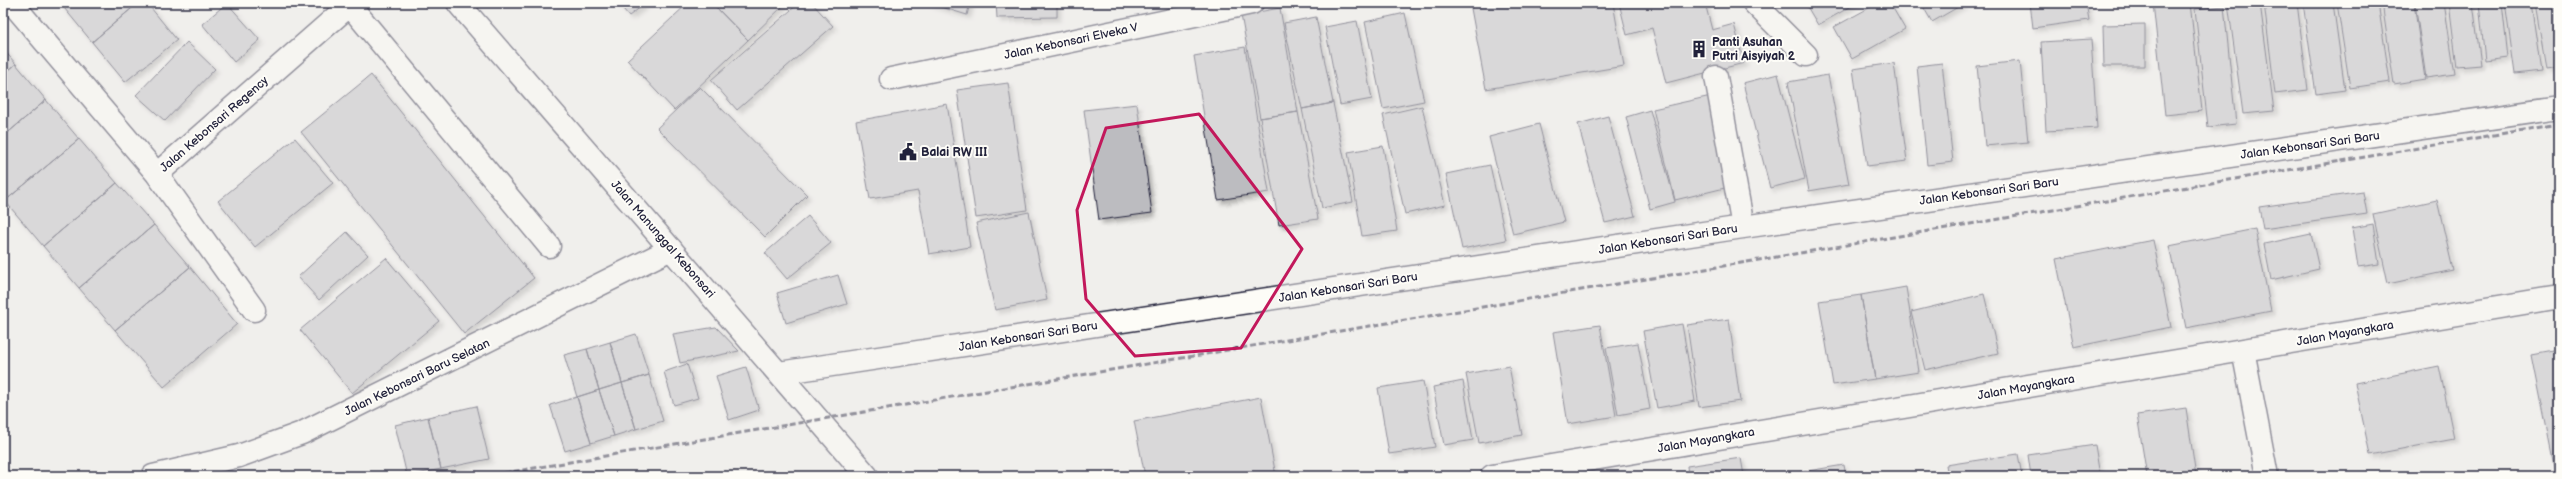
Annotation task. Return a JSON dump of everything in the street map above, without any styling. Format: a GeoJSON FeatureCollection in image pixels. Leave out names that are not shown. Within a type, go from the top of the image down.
{"type":"FeatureCollection","features":[{"type":"Feature","properties":{"kind":"street","name":"Jalan Kebonsari Regency"},"geometry":{"type":"LineString","coordinates":[[12,3],[157,174],[350,4]]}},
{"type":"Feature","properties":{"kind":"street","name":"Jalan Manunggal Kebonsari"},"geometry":{"type":"LineString","coordinates":[[458,3],[867,476]]}},
{"type":"Feature","properties":{"kind":"street","name":"Jalan Kebonsari Elveka V"},"geometry":{"type":"LineString","coordinates":[[891,79],[1252,3]]}},
{"type":"Feature","properties":{"kind":"street"},"geometry":{"type":"LineString","coordinates":[[1754,3],[1806,55]]}},
{"type":"Feature","properties":{"kind":"street"},"geometry":{"type":"LineString","coordinates":[[350,4],[549,246]]}},
{"type":"Feature","properties":{"kind":"street"},"geometry":{"type":"LineString","coordinates":[[1716,77],[1743,227]]}},
{"type":"Feature","properties":{"kind":"street","name":"Jalan Kebonsari Sari Baru"},"geometry":{"type":"LineString","coordinates":[[779,373],[1743,227],[2559,108]]}},
{"type":"Feature","properties":{"kind":"street"},"geometry":{"type":"LineString","coordinates":[[157,174],[254,310]]}},
{"type":"Feature","properties":{"kind":"street","name":"Jalan Kebonsari Baru Selatan"},"geometry":{"type":"LineString","coordinates":[[152,476],[239,456],[302,433],[671,249]]}},
{"type":"Feature","properties":{"kind":"street","name":"Jalan Mayangkara"},"geometry":{"type":"LineString","coordinates":[[1492,476],[2559,297]]}},
{"type":"Feature","properties":{"kind":"street"},"geometry":{"type":"LineString","coordinates":[[2243,350],[2267,476]]}},
{"type":"Feature","properties":{"kind":"highlighted area"},"geometry":{"type":"Polygon","coordinates":[[[1199,114],[1248,176],[1302,249],[1241,348],[1135,356],[1086,299],[1077,210],[1106,128],[1199,114]]]}},
{"type":"Feature","properties":{"kind":"building"},"geometry":{"type":"Polygon","coordinates":[[[60,3],[138,3],[92,42],[60,3]]]}},
{"type":"Feature","properties":{"kind":"building"},"geometry":{"type":"Polygon","coordinates":[[[138,3],[147,3],[177,40],[125,82],[92,42],[138,3]]]}},
{"type":"Feature","properties":{"kind":"building"},"geometry":{"type":"Polygon","coordinates":[[[227,3],[260,40],[234,62],[202,24],[227,3]]]}},
{"type":"Feature","properties":{"kind":"building"},"geometry":{"type":"Polygon","coordinates":[[[618,3],[646,3],[629,16],[618,3]]]}},
{"type":"Feature","properties":{"kind":"building"},"geometry":{"type":"Polygon","coordinates":[[[688,3],[712,3],[748,40],[674,110],[627,60],[688,3]]]}},
{"type":"Feature","properties":{"kind":"building"},"geometry":{"type":"Polygon","coordinates":[[[712,3],[786,3],[748,40],[712,3]]]}},
{"type":"Feature","properties":{"kind":"building"},"geometry":{"type":"Polygon","coordinates":[[[799,3],[812,3],[833,26],[737,110],[711,80],[799,3]]]}},
{"type":"Feature","properties":{"kind":"building"},"geometry":{"type":"Polygon","coordinates":[[[928,3],[970,3],[967,15],[928,3]]]}},
{"type":"Feature","properties":{"kind":"building"},"geometry":{"type":"Polygon","coordinates":[[[996,3],[1057,3],[1057,17],[997,18],[996,3]]]}},
{"type":"Feature","properties":{"kind":"building"},"geometry":{"type":"Polygon","coordinates":[[[1470,3],[1613,3],[1624,66],[1486,89],[1470,3]]]}},
{"type":"Feature","properties":{"kind":"building","name":"Panti Asuhan Putri Aisyiyah 2"},"geometry":{"type":"Polygon","coordinates":[[[1619,3],[1705,3],[1712,30],[1734,24],[1744,63],[1666,83],[1652,28],[1627,35],[1619,3]]]}},
{"type":"Feature","properties":{"kind":"building"},"geometry":{"type":"Polygon","coordinates":[[[1805,3],[1857,3],[1818,25],[1805,3]]]}},
{"type":"Feature","properties":{"kind":"building"},"geometry":{"type":"Polygon","coordinates":[[[1878,3],[1890,3],[1905,29],[1852,59],[1834,27],[1878,3]]]}},
{"type":"Feature","properties":{"kind":"building"},"geometry":{"type":"Polygon","coordinates":[[[1921,3],[1965,3],[1932,22],[1921,3]]]}},
{"type":"Feature","properties":{"kind":"building"},"geometry":{"type":"Polygon","coordinates":[[[2030,3],[2086,3],[2089,20],[2033,28],[2030,3]]]}},
{"type":"Feature","properties":{"kind":"building"},"geometry":{"type":"Polygon","coordinates":[[[2153,3],[2190,3],[2202,111],[2165,115],[2153,3]]]}},
{"type":"Feature","properties":{"kind":"building"},"geometry":{"type":"Polygon","coordinates":[[[2228,3],[2260,3],[2274,111],[2243,114],[2228,3]]]}},
{"type":"Feature","properties":{"kind":"building"},"geometry":{"type":"Polygon","coordinates":[[[2264,3],[2297,3],[2308,90],[2275,94],[2264,3]]]}},
{"type":"Feature","properties":{"kind":"building"},"geometry":{"type":"Polygon","coordinates":[[[2303,3],[2333,3],[2345,90],[2316,94],[2303,3]]]}},
{"type":"Feature","properties":{"kind":"building"},"geometry":{"type":"Polygon","coordinates":[[[2337,3],[2378,3],[2390,82],[2350,88],[2337,3]]]}},
{"type":"Feature","properties":{"kind":"building"},"geometry":{"type":"Polygon","coordinates":[[[2382,3],[2414,3],[2425,79],[2394,84],[2382,3]]]}},
{"type":"Feature","properties":{"kind":"building"},"geometry":{"type":"Polygon","coordinates":[[[2415,3],[2444,3],[2455,74],[2426,78],[2415,3]]]}},
{"type":"Feature","properties":{"kind":"building"},"geometry":{"type":"Polygon","coordinates":[[[2449,3],[2473,3],[2481,65],[2457,67],[2449,3]]]}},
{"type":"Feature","properties":{"kind":"building"},"geometry":{"type":"Polygon","coordinates":[[[2479,3],[2502,3],[2508,58],[2485,61],[2479,3]]]}},
{"type":"Feature","properties":{"kind":"building"},"geometry":{"type":"Polygon","coordinates":[[[2505,3],[2531,3],[2541,71],[2515,74],[2505,3]]]}},
{"type":"Feature","properties":{"kind":"building"},"geometry":{"type":"Polygon","coordinates":[[[2535,3],[2559,3],[2559,67],[2546,69],[2535,3]]]}},
{"type":"Feature","properties":{"kind":"building"},"geometry":{"type":"Polygon","coordinates":[[[2224,6],[2236,124],[2208,127],[2195,9],[2224,6]]]}},
{"type":"Feature","properties":{"kind":"building"},"geometry":{"type":"Polygon","coordinates":[[[1280,8],[1298,112],[1260,118],[1241,15],[1280,8]]]}},
{"type":"Feature","properties":{"kind":"building"},"geometry":{"type":"Polygon","coordinates":[[[1405,13],[1424,101],[1383,109],[1365,22],[1405,13]]]}},
{"type":"Feature","properties":{"kind":"building"},"geometry":{"type":"Polygon","coordinates":[[[1316,17],[1333,103],[1302,109],[1284,23],[1316,17]]]}},
{"type":"Feature","properties":{"kind":"building"},"geometry":{"type":"Polygon","coordinates":[[[1357,21],[1372,99],[1340,105],[1325,27],[1357,21]]]}},
{"type":"Feature","properties":{"kind":"building"},"geometry":{"type":"Polygon","coordinates":[[[2145,24],[2145,66],[2104,66],[2103,25],[2145,24]]]}},
{"type":"Feature","properties":{"kind":"building"},"geometry":{"type":"Polygon","coordinates":[[[2091,39],[2097,128],[2046,131],[2041,42],[2091,39]]]}},
{"type":"Feature","properties":{"kind":"building"},"geometry":{"type":"Polygon","coordinates":[[[187,42],[215,69],[165,121],[136,95],[187,42]]]}},
{"type":"Feature","properties":{"kind":"building"},"geometry":{"type":"Polygon","coordinates":[[[1245,47],[1269,192],[1218,200],[1194,56],[1245,47]]]}},
{"type":"Feature","properties":{"kind":"building"},"geometry":{"type":"Polygon","coordinates":[[[3,49],[16,64],[3,75],[3,49]]]}},
{"type":"Feature","properties":{"kind":"building"},"geometry":{"type":"Polygon","coordinates":[[[2020,61],[2028,142],[1985,146],[1977,66],[2020,61]]]}},
{"type":"Feature","properties":{"kind":"building"},"geometry":{"type":"Polygon","coordinates":[[[1894,63],[1907,161],[1867,166],[1853,69],[1894,63]]]}},
{"type":"Feature","properties":{"kind":"building"},"geometry":{"type":"Polygon","coordinates":[[[1942,63],[1953,162],[1927,165],[1917,66],[1942,63]]]}},
{"type":"Feature","properties":{"kind":"building"},"geometry":{"type":"Polygon","coordinates":[[[16,64],[46,100],[3,137],[3,75],[16,64]]]}},
{"type":"Feature","properties":{"kind":"building"},"geometry":{"type":"Polygon","coordinates":[[[1778,74],[1805,179],[1770,188],[1743,83],[1778,74]]]}},
{"type":"Feature","properties":{"kind":"building"},"geometry":{"type":"Polygon","coordinates":[[[371,75],[534,278],[464,334],[301,132],[371,75]]]}},
{"type":"Feature","properties":{"kind":"building"},"geometry":{"type":"Polygon","coordinates":[[[1828,75],[1849,184],[1809,191],[1788,82],[1828,75]]]}},
{"type":"Feature","properties":{"kind":"building"},"geometry":{"type":"Polygon","coordinates":[[[1008,83],[1027,210],[976,218],[957,90],[1008,83]]]}},
{"type":"Feature","properties":{"kind":"building"},"geometry":{"type":"Polygon","coordinates":[[[700,87],[807,195],[765,237],[657,128],[700,87]]]}},
{"type":"Feature","properties":{"kind":"building"},"geometry":{"type":"Polygon","coordinates":[[[1711,96],[1733,186],[1675,200],[1653,109],[1711,96]]]}},
{"type":"Feature","properties":{"kind":"building"},"geometry":{"type":"Polygon","coordinates":[[[46,100],[79,139],[5,201],[3,137],[46,100]]]}},
{"type":"Feature","properties":{"kind":"building"},"geometry":{"type":"Polygon","coordinates":[[[1333,103],[1353,202],[1322,208],[1302,109],[1333,103]]]}},
{"type":"Feature","properties":{"kind":"building","name":"Balai RW III"},"geometry":{"type":"Polygon","coordinates":[[[947,104],[970,247],[929,254],[918,191],[870,199],[856,121],[947,104]]]}},
{"type":"Feature","properties":{"kind":"building"},"geometry":{"type":"Polygon","coordinates":[[[1137,104],[1152,213],[1099,220],[1084,110],[1137,104]]]}},
{"type":"Feature","properties":{"kind":"building"},"geometry":{"type":"Polygon","coordinates":[[[1422,106],[1445,205],[1405,214],[1383,115],[1422,106]]]}},
{"type":"Feature","properties":{"kind":"building"},"geometry":{"type":"Polygon","coordinates":[[[1650,110],[1675,202],[1650,209],[1626,117],[1650,110]]]}},
{"type":"Feature","properties":{"kind":"building"},"geometry":{"type":"Polygon","coordinates":[[[1298,112],[1318,219],[1279,225],[1260,118],[1298,112]]]}},
{"type":"Feature","properties":{"kind":"building"},"geometry":{"type":"Polygon","coordinates":[[[1608,116],[1635,216],[1605,223],[1578,124],[1608,116]]]}},
{"type":"Feature","properties":{"kind":"building"},"geometry":{"type":"Polygon","coordinates":[[[1539,124],[1564,222],[1513,234],[1489,137],[1539,124]]]}},
{"type":"Feature","properties":{"kind":"building"},"geometry":{"type":"Polygon","coordinates":[[[295,138],[333,183],[255,247],[218,201],[295,138]]]}},
{"type":"Feature","properties":{"kind":"building"},"geometry":{"type":"Polygon","coordinates":[[[79,139],[117,183],[43,246],[5,201],[79,139]]]}},
{"type":"Feature","properties":{"kind":"building"},"geometry":{"type":"Polygon","coordinates":[[[1383,146],[1397,231],[1362,236],[1348,152],[1383,146]]]}},
{"type":"Feature","properties":{"kind":"building"},"geometry":{"type":"Polygon","coordinates":[[[1490,165],[1506,240],[1462,249],[1446,174],[1490,165]]]}},
{"type":"Feature","properties":{"kind":"building"},"geometry":{"type":"Polygon","coordinates":[[[117,183],[154,225],[79,288],[43,246],[117,183]]]}},
{"type":"Feature","properties":{"kind":"building"},"geometry":{"type":"Polygon","coordinates":[[[2363,192],[2367,214],[2263,229],[2259,207],[2363,192]]]}},
{"type":"Feature","properties":{"kind":"building"},"geometry":{"type":"Polygon","coordinates":[[[2437,200],[2453,270],[2388,284],[2373,214],[2437,200]]]}},
{"type":"Feature","properties":{"kind":"building"},"geometry":{"type":"Polygon","coordinates":[[[1029,212],[1047,300],[995,310],[976,223],[1029,212]]]}},
{"type":"Feature","properties":{"kind":"building"},"geometry":{"type":"Polygon","coordinates":[[[808,216],[831,243],[787,279],[765,253],[808,216]]]}},
{"type":"Feature","properties":{"kind":"building"},"geometry":{"type":"Polygon","coordinates":[[[2373,224],[2379,264],[2358,267],[2352,228],[2373,224]]]}},
{"type":"Feature","properties":{"kind":"building"},"geometry":{"type":"Polygon","coordinates":[[[154,225],[190,267],[115,330],[79,288],[154,225]]]}},
{"type":"Feature","properties":{"kind":"building"},"geometry":{"type":"Polygon","coordinates":[[[2255,229],[2271,311],[2186,328],[2169,246],[2255,229]]]}},
{"type":"Feature","properties":{"kind":"building"},"geometry":{"type":"Polygon","coordinates":[[[347,232],[368,255],[319,300],[298,277],[347,232]]]}},
{"type":"Feature","properties":{"kind":"building"},"geometry":{"type":"Polygon","coordinates":[[[2311,234],[2319,269],[2271,280],[2264,244],[2311,234]]]}},
{"type":"Feature","properties":{"kind":"building"},"geometry":{"type":"Polygon","coordinates":[[[2153,240],[2171,327],[2074,347],[2056,259],[2153,240]]]}},
{"type":"Feature","properties":{"kind":"building"},"geometry":{"type":"Polygon","coordinates":[[[386,258],[439,321],[352,393],[300,330],[386,258]]]}},
{"type":"Feature","properties":{"kind":"building"},"geometry":{"type":"Polygon","coordinates":[[[190,267],[237,324],[164,387],[115,330],[190,267]]]}},
{"type":"Feature","properties":{"kind":"building"},"geometry":{"type":"Polygon","coordinates":[[[838,275],[847,304],[786,323],[777,293],[838,275]]]}},
{"type":"Feature","properties":{"kind":"building"},"geometry":{"type":"Polygon","coordinates":[[[1906,287],[1919,372],[1875,379],[1861,295],[1906,287]]]}},
{"type":"Feature","properties":{"kind":"building"},"geometry":{"type":"Polygon","coordinates":[[[1984,294],[1998,353],[1925,370],[1911,312],[1984,294]]]}},
{"type":"Feature","properties":{"kind":"building"},"geometry":{"type":"Polygon","coordinates":[[[1861,295],[1875,379],[1833,385],[1819,301],[1861,295]]]}},
{"type":"Feature","properties":{"kind":"building"},"geometry":{"type":"Polygon","coordinates":[[[1729,319],[1740,401],[1699,407],[1687,325],[1729,319]]]}},
{"type":"Feature","properties":{"kind":"building"},"geometry":{"type":"Polygon","coordinates":[[[1682,324],[1695,401],[1657,408],[1643,331],[1682,324]]]}},
{"type":"Feature","properties":{"kind":"building"},"geometry":{"type":"Polygon","coordinates":[[[1600,325],[1616,416],[1568,424],[1553,332],[1600,325]]]}},
{"type":"Feature","properties":{"kind":"building"},"geometry":{"type":"Polygon","coordinates":[[[716,327],[739,351],[680,363],[673,334],[716,327]]]}},
{"type":"Feature","properties":{"kind":"building"},"geometry":{"type":"Polygon","coordinates":[[[636,334],[649,375],[622,383],[610,342],[636,334]]]}},
{"type":"Feature","properties":{"kind":"building"},"geometry":{"type":"Polygon","coordinates":[[[610,342],[622,383],[599,390],[587,349],[610,342]]]}},
{"type":"Feature","properties":{"kind":"building"},"geometry":{"type":"Polygon","coordinates":[[[1638,343],[1650,409],[1618,415],[1606,348],[1638,343]]]}},
{"type":"Feature","properties":{"kind":"building"},"geometry":{"type":"Polygon","coordinates":[[[587,349],[599,390],[577,397],[564,355],[587,349]]]}},
{"type":"Feature","properties":{"kind":"building"},"geometry":{"type":"Polygon","coordinates":[[[2559,350],[2559,476],[2556,476],[2532,355],[2559,350]]]}},
{"type":"Feature","properties":{"kind":"building"},"geometry":{"type":"Polygon","coordinates":[[[687,364],[698,398],[674,405],[664,372],[687,364]]]}},
{"type":"Feature","properties":{"kind":"building"},"geometry":{"type":"Polygon","coordinates":[[[1509,366],[1522,435],[1479,443],[1466,374],[1509,366]]]}},
{"type":"Feature","properties":{"kind":"building"},"geometry":{"type":"Polygon","coordinates":[[[2439,366],[2454,439],[2370,455],[2355,383],[2439,366]]]}},
{"type":"Feature","properties":{"kind":"building"},"geometry":{"type":"Polygon","coordinates":[[[746,367],[759,410],[729,420],[716,376],[746,367]]]}},
{"type":"Feature","properties":{"kind":"building"},"geometry":{"type":"Polygon","coordinates":[[[649,375],[663,421],[636,429],[622,383],[649,375]]]}},
{"type":"Feature","properties":{"kind":"building"},"geometry":{"type":"Polygon","coordinates":[[[1423,381],[1435,447],[1389,454],[1378,388],[1423,381]]]}},
{"type":"Feature","properties":{"kind":"building"},"geometry":{"type":"Polygon","coordinates":[[[1463,381],[1473,440],[1444,445],[1433,387],[1463,381]]]}},
{"type":"Feature","properties":{"kind":"building"},"geometry":{"type":"Polygon","coordinates":[[[622,383],[636,429],[614,436],[599,390],[622,383]]]}},
{"type":"Feature","properties":{"kind":"building"},"geometry":{"type":"Polygon","coordinates":[[[599,390],[614,436],[591,443],[577,397],[599,390]]]}},
{"type":"Feature","properties":{"kind":"building"},"geometry":{"type":"Polygon","coordinates":[[[577,397],[591,443],[565,451],[550,405],[577,397]]]}},
{"type":"Feature","properties":{"kind":"building"},"geometry":{"type":"Polygon","coordinates":[[[1261,397],[1276,476],[1145,476],[1134,421],[1261,397]]]}},
{"type":"Feature","properties":{"kind":"building"},"geometry":{"type":"Polygon","coordinates":[[[476,406],[489,459],[441,469],[428,417],[476,406]]]}},
{"type":"Feature","properties":{"kind":"building"},"geometry":{"type":"Polygon","coordinates":[[[2186,408],[2196,476],[2147,476],[2137,415],[2186,408]]]}},
{"type":"Feature","properties":{"kind":"building"},"geometry":{"type":"Polygon","coordinates":[[[428,417],[441,469],[407,476],[395,425],[428,417]]]}},
{"type":"Feature","properties":{"kind":"building"},"geometry":{"type":"Polygon","coordinates":[[[2095,445],[2100,476],[2031,476],[2028,455],[2095,445]]]}},
{"type":"Feature","properties":{"kind":"building"},"geometry":{"type":"Polygon","coordinates":[[[2018,454],[2022,476],[1948,476],[1946,465],[2018,454]]]}},
{"type":"Feature","properties":{"kind":"building"},"geometry":{"type":"Polygon","coordinates":[[[1741,458],[1744,476],[1688,476],[1687,466],[1741,458]]]}},
{"type":"Feature","properties":{"kind":"building"},"geometry":{"type":"Polygon","coordinates":[[[1844,465],[1846,476],[1777,476],[1844,465]]]}},
{"type":"Feature","properties":{"kind":"railway"},"geometry":{"type":"LineString","coordinates":[[487,476],[2559,124]]}},
{"type":"Feature","properties":{"kind":"place","name":"Panti Asuhan Putri Aisyiyah 2"},"geometry":{"type":"Point","coordinates":[1699,49]}},
{"type":"Feature","properties":{"kind":"place","name":"Balai RW III"},"geometry":{"type":"Point","coordinates":[908,152]}}]}
